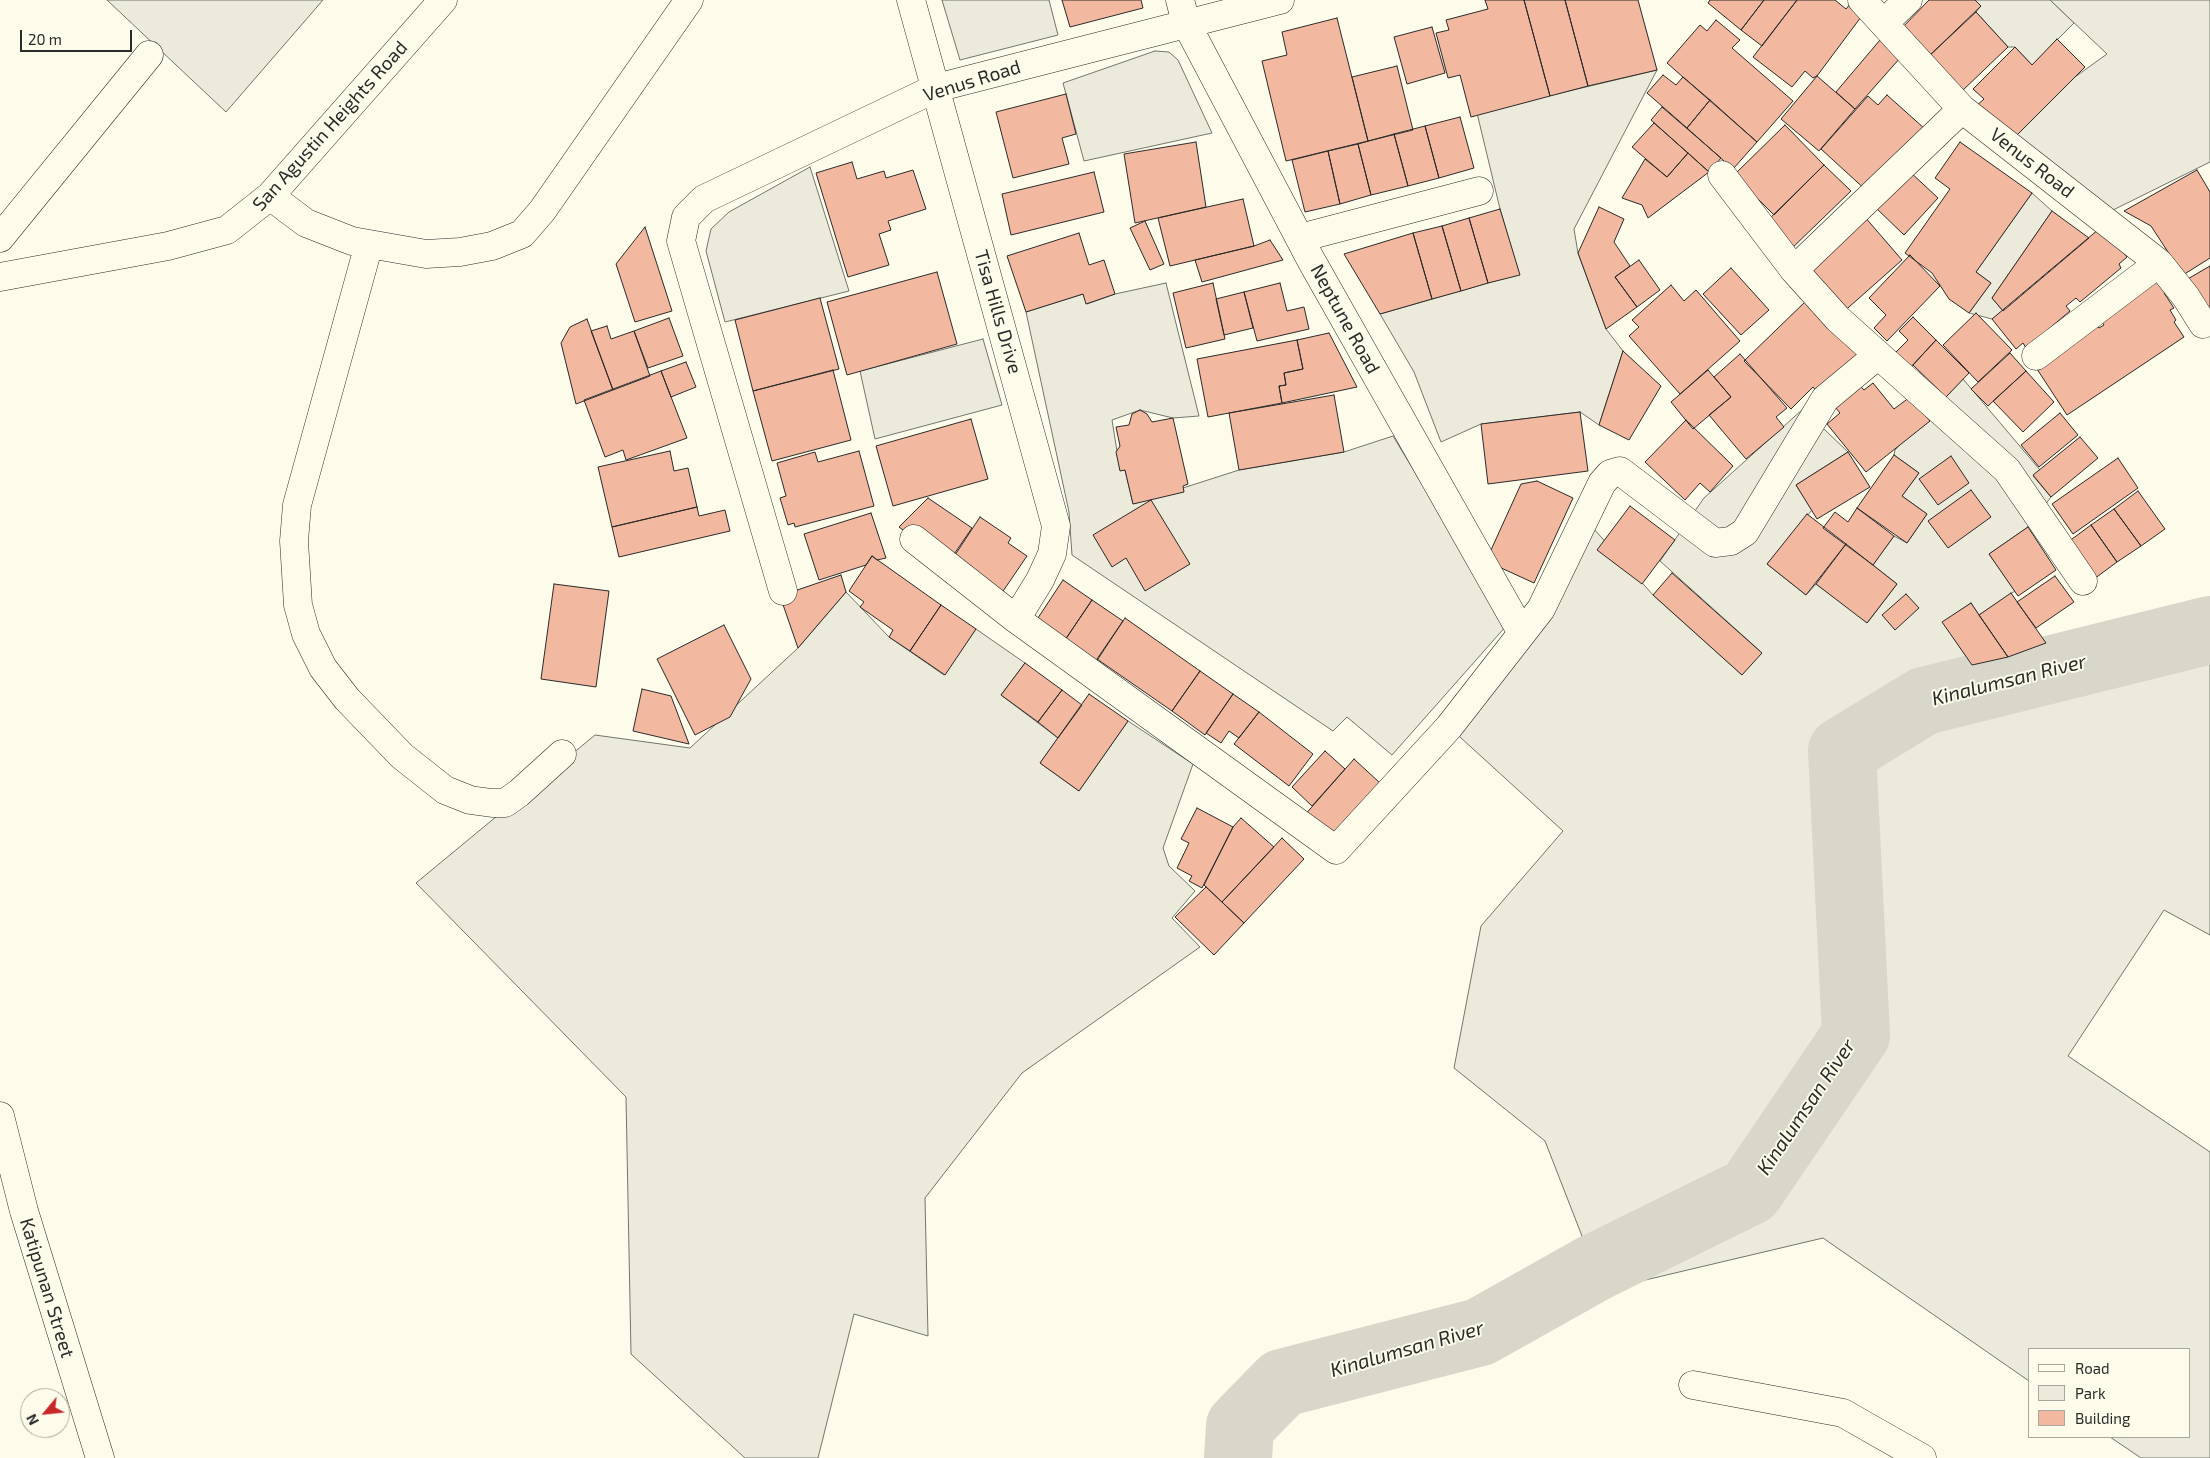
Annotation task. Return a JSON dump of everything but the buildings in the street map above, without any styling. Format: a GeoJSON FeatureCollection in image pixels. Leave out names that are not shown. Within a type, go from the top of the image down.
{"type":"FeatureCollection","features":[{"type":"Feature","properties":{"kind":"street","name":"San Agustin Heights Road"},"geometry":{"type":"LineString","coordinates":[[0,278],[200,239],[227,230],[270,196],[443,0]]}},
{"type":"Feature","properties":{"kind":"street"},"geometry":{"type":"LineString","coordinates":[[270,196],[306,223],[352,241],[426,254],[460,252],[492,246],[522,234],[542,211],[689,0]]}},
{"type":"Feature","properties":{"kind":"street","name":"Tisa Hills Drive"},"geometry":{"type":"LineString","coordinates":[[912,0],[1056,526],[1052,554],[1040,580],[1016,619]]}},
{"type":"Feature","properties":{"kind":"street","name":"Venus Road"},"geometry":{"type":"LineString","coordinates":[[783,590],[681,241],[686,217],[704,199],[936,88],[1183,11],[1280,0]]}},
{"type":"Feature","properties":{"kind":"street","name":"Venus Road"},"geometry":{"type":"LineString","coordinates":[[1862,0],[1962,109],[2159,263],[2186,298],[2202,324]]}},
{"type":"Feature","properties":{"kind":"street"},"geometry":{"type":"LineString","coordinates":[[1884,23],[1908,0]]}},
{"type":"Feature","properties":{"kind":"street","name":"Neptune Road"},"geometry":{"type":"LineString","coordinates":[[1183,11],[1300,238],[1522,633]]}},
{"type":"Feature","properties":{"kind":"street"},"geometry":{"type":"LineString","coordinates":[[0,238],[149,55]]}},
{"type":"Feature","properties":{"kind":"street"},"geometry":{"type":"LineString","coordinates":[[1794,270],[1962,109]]}},
{"type":"Feature","properties":{"kind":"street"},"geometry":{"type":"LineString","coordinates":[[1722,175],[1794,270],[1838,319],[2007,470],[2084,581]]}},
{"type":"Feature","properties":{"kind":"street"},"geometry":{"type":"LineString","coordinates":[[1300,238],[1479,191]]}},
{"type":"Feature","properties":{"kind":"street"},"geometry":{"type":"LineString","coordinates":[[369,244],[297,505],[294,541],[298,605],[306,634],[323,668],[347,699],[402,756],[445,790],[470,800],[505,803],[519,793],[562,754]]}},
{"type":"Feature","properties":{"kind":"street"},"geometry":{"type":"LineString","coordinates":[[2036,356],[2159,263]]}},
{"type":"Feature","properties":{"kind":"street"},"geometry":{"type":"LineString","coordinates":[[914,539],[1016,619],[1336,850],[1448,727],[1541,609],[1602,483],[1610,474],[1620,471],[1715,543],[1731,541],[1745,532],[1825,399],[1878,355]]}},
{"type":"Feature","properties":{"kind":"street","name":"Katipunan Street"},"geometry":{"type":"LineString","coordinates":[[0,1116],[24,1211],[100,1458]]}},
{"type":"Feature","properties":{"kind":"street"},"geometry":{"type":"LineString","coordinates":[[1693,1385],[1843,1412],[1922,1458]]}},
{"type":"Feature","properties":{"kind":"green space"},"geometry":{"type":"Polygon","coordinates":[[[107,0],[323,0],[226,112],[107,0]]]}},
{"type":"Feature","properties":{"kind":"green space"},"geometry":{"type":"Polygon","coordinates":[[[942,0],[1049,0],[1058,35],[960,60],[942,0]]]}},
{"type":"Feature","properties":{"kind":"green space"},"geometry":{"type":"Polygon","coordinates":[[[2050,0],[2210,0],[2210,162],[2111,211],[2004,128],[2107,54],[2050,0]]]}},
{"type":"Feature","properties":{"kind":"green space"},"geometry":{"type":"Polygon","coordinates":[[[1155,51],[1169,52],[1178,60],[1212,133],[1084,161],[1063,83],[1155,51]]]}},
{"type":"Feature","properties":{"kind":"green space"},"geometry":{"type":"Polygon","coordinates":[[[1657,70],[1574,229],[1578,253],[1606,329],[1623,351],[1599,425],[1580,412],[1481,424],[1441,442],[1414,372],[1380,314],[1519,274],[1500,209],[1477,113],[1657,70]]]}},
{"type":"Feature","properties":{"kind":"green space"},"geometry":{"type":"Polygon","coordinates":[[[810,167],[849,291],[725,322],[706,251],[711,229],[729,212],[810,167]]]}},
{"type":"Feature","properties":{"kind":"green space"},"geometry":{"type":"Polygon","coordinates":[[[2032,193],[2052,211],[1992,298],[2003,311],[1992,319],[1969,313],[1991,283],[1976,272],[2032,193]]]}},
{"type":"Feature","properties":{"kind":"green space"},"geometry":{"type":"Polygon","coordinates":[[[1166,283],[1199,416],[1173,418],[1140,410],[1112,420],[1120,470],[1125,470],[1133,504],[1239,470],[1344,452],[1393,436],[1507,625],[1392,755],[1347,717],[1333,731],[1072,555],[1069,512],[1026,312],[1083,294],[1087,304],[1115,294],[1166,283]]]}},
{"type":"Feature","properties":{"kind":"green space"},"geometry":{"type":"Polygon","coordinates":[[[983,339],[1002,405],[875,439],[860,371],[983,339]]]}},
{"type":"Feature","properties":{"kind":"green space"},"geometry":{"type":"Polygon","coordinates":[[[1963,379],[2040,470],[2033,476],[2051,497],[2028,527],[1989,554],[2015,591],[1979,615],[1971,603],[1943,622],[1972,665],[1995,660],[1998,670],[1969,690],[2210,630],[2210,935],[2164,910],[2068,1056],[2210,1152],[2210,1458],[2141,1458],[2111,1438],[2190,1438],[2190,1348],[2028,1348],[2028,1380],[1823,1238],[1603,1290],[1545,1141],[1454,1068],[1481,926],[1563,831],[1449,727],[1585,519],[1653,595],[1742,675],[1760,651],[1660,561],[1704,498],[1803,409],[1848,452],[1796,485],[1812,510],[1767,564],[1806,595],[1816,584],[1868,622],[1897,584],[1873,565],[1894,536],[1907,543],[1927,514],[1902,496],[1919,473],[1894,455],[1895,450],[1963,379]]]}},
{"type":"Feature","properties":{"kind":"green space"},"geometry":{"type":"Polygon","coordinates":[[[846,592],[889,637],[944,675],[976,629],[1025,663],[1001,695],[1058,738],[1040,763],[1079,791],[1128,721],[1193,764],[1163,848],[1169,866],[1195,891],[1172,918],[1200,947],[1022,1073],[925,1198],[928,1336],[854,1314],[818,1458],[745,1458],[631,1354],[626,1097],[416,883],[595,735],[690,748],[798,648],[846,592]]]}},
{"type":"Feature","properties":{"kind":"shaded area"},"geometry":{"type":"Polygon","coordinates":[[[1975,0],[2050,0],[2074,23],[2032,65],[2015,47],[2008,47],[1976,12],[1981,6],[1975,0]]]}},
{"type":"Feature","properties":{"kind":"waterway","name":"Kinalumsan River"},"geometry":{"type":"LineString","coordinates":[[1238,1458],[1240,1426],[1282,1383],[1480,1332],[1594,1268],[1750,1191],[1856,1035],[1842,751],[1924,701],[2210,630]]}}]}
